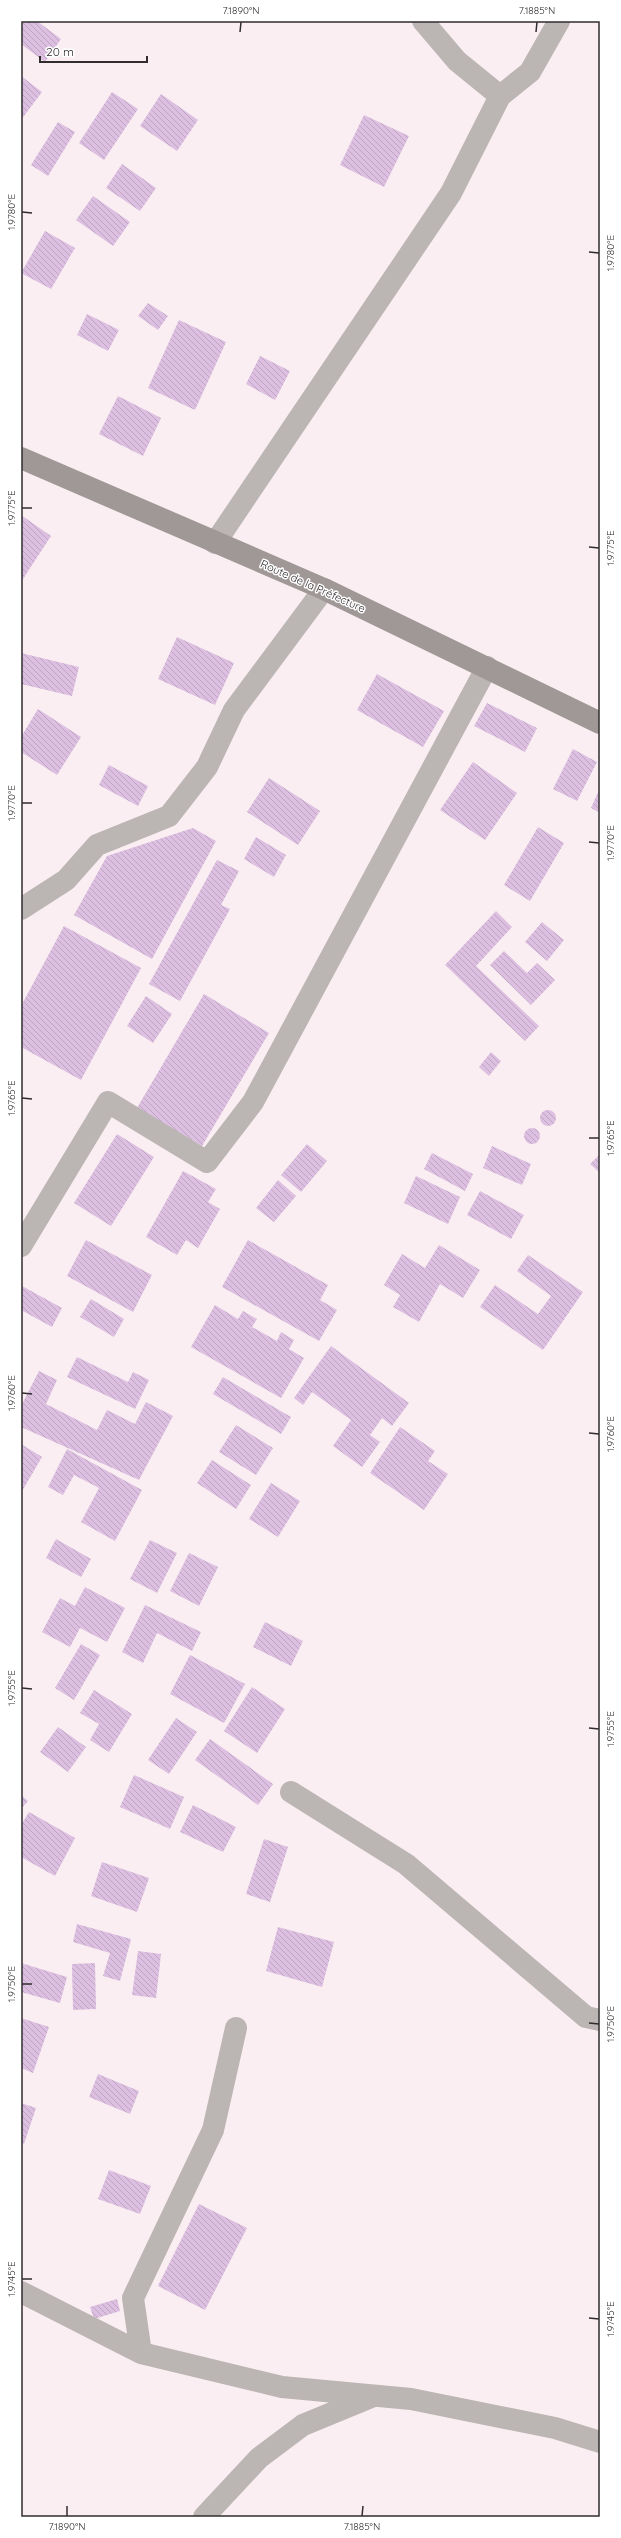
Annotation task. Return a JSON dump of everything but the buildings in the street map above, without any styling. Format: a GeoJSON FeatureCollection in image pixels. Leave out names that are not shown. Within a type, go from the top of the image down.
{"type":"FeatureCollection","features":[{"type":"Feature","properties":{"kind":"street"},"geometry":{"type":"LineString","coordinates":[[423,21],[457,61],[500,96]]}},
{"type":"Feature","properties":{"kind":"street"},"geometry":{"type":"LineString","coordinates":[[215,544],[452,193],[500,96],[530,72],[559,21]]}},
{"type":"Feature","properties":{"kind":"street","name":"Route de la Préfecture"},"geometry":{"type":"LineString","coordinates":[[21,458],[215,544],[324,590],[487,667],[600,723]]}},
{"type":"Feature","properties":{"kind":"street"},"geometry":{"type":"LineString","coordinates":[[21,909],[66,880],[97,845],[169,816],[207,767],[234,710],[324,590]]}},
{"type":"Feature","properties":{"kind":"street"},"geometry":{"type":"LineString","coordinates":[[21,1246],[108,1102],[207,1162],[252,1102],[487,667]]}},
{"type":"Feature","properties":{"kind":"street"},"geometry":{"type":"LineString","coordinates":[[291,1792],[406,1864],[586,2016],[600,2020]]}},
{"type":"Feature","properties":{"kind":"street"},"geometry":{"type":"LineString","coordinates":[[141,2353],[133,2298],[212,2130],[236,2028]]}},
{"type":"Feature","properties":{"kind":"street"},"geometry":{"type":"LineString","coordinates":[[21,2292],[141,2353],[282,2387],[411,2399],[555,2428],[600,2442]]}},
{"type":"Feature","properties":{"kind":"street"},"geometry":{"type":"LineString","coordinates":[[204,2517],[259,2458],[302,2425],[374,2396]]}}]}
